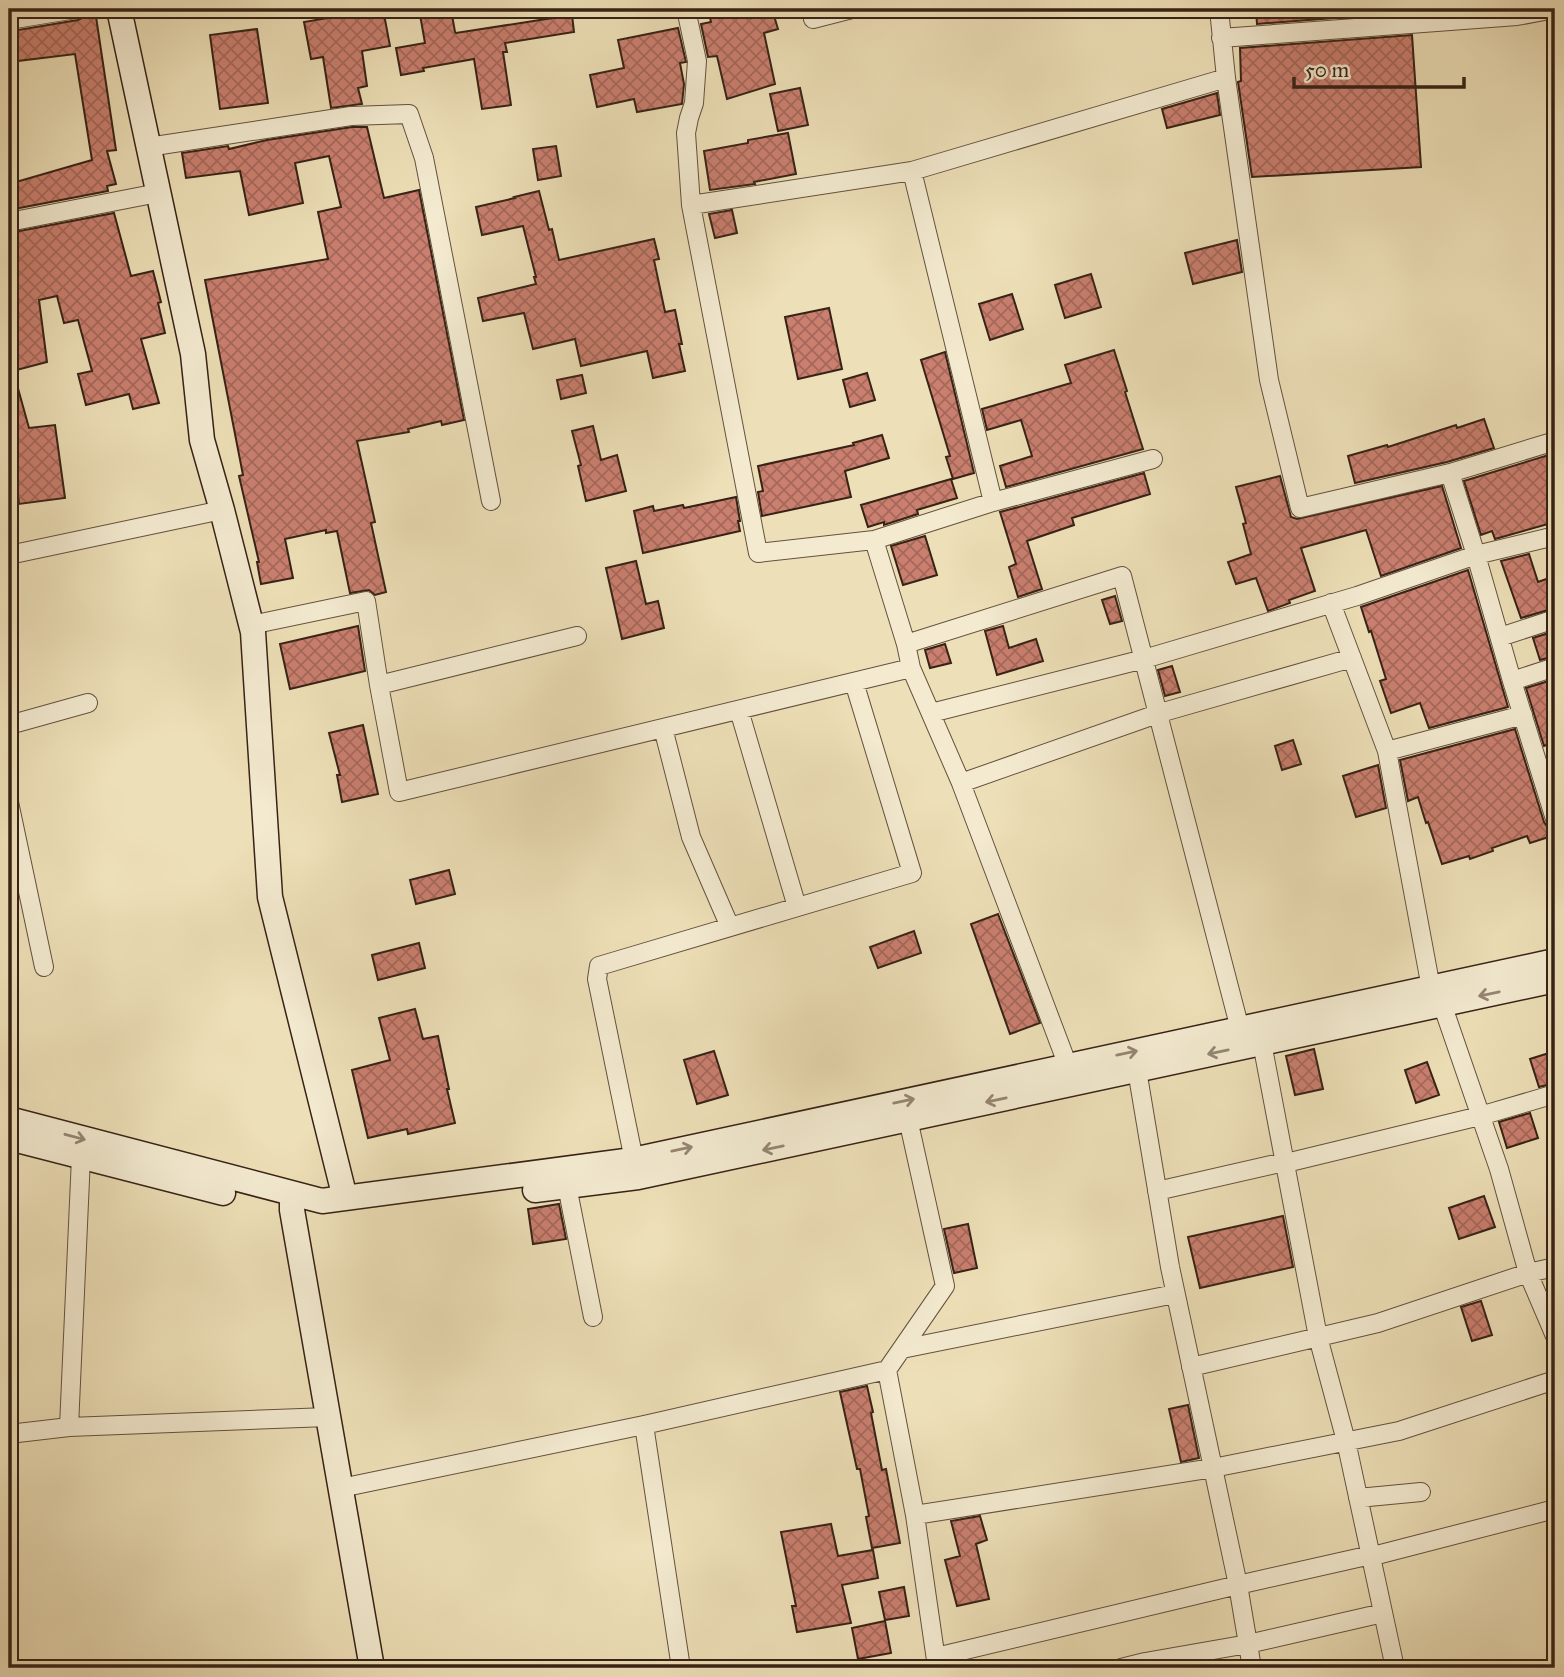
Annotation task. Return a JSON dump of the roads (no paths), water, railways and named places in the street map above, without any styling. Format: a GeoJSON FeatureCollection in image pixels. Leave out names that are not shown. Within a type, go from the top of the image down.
{"type":"FeatureCollection","features":[{"type":"Feature","properties":{"kind":"street"},"geometry":{"type":"LineString","coordinates":[[9,20],[76,9]]}},
{"type":"Feature","properties":{"kind":"street"},"geometry":{"type":"LineString","coordinates":[[119,9],[192,354],[202,440],[253,632],[270,897],[345,1198]]}},
{"type":"Feature","properties":{"kind":"street"},"geometry":{"type":"LineString","coordinates":[[686,9],[697,61],[694,103],[686,133],[691,205],[758,553],[874,540],[993,502],[1153,460]]}},
{"type":"Feature","properties":{"kind":"street"},"geometry":{"type":"LineString","coordinates":[[813,19],[852,9]]}},
{"type":"Feature","properties":{"kind":"street"},"geometry":{"type":"LineString","coordinates":[[1219,9],[1226,78],[1269,380],[1300,508],[1450,473],[1555,441]]}},
{"type":"Feature","properties":{"kind":"street"},"geometry":{"type":"LineString","coordinates":[[1222,38],[1517,16],[1555,9]]}},
{"type":"Feature","properties":{"kind":"street"},"geometry":{"type":"LineString","coordinates":[[691,205],[912,171],[1226,78]]}},
{"type":"Feature","properties":{"kind":"street"},"geometry":{"type":"LineString","coordinates":[[148,147],[351,116],[409,114],[424,158],[491,501]]}},
{"type":"Feature","properties":{"kind":"street"},"geometry":{"type":"LineString","coordinates":[[912,171],[993,502]]}},
{"type":"Feature","properties":{"kind":"street"},"geometry":{"type":"LineString","coordinates":[[9,222],[158,192]]}},
{"type":"Feature","properties":{"kind":"street"},"geometry":{"type":"LineString","coordinates":[[1450,473],[1512,681],[1551,790],[1555,819]]}},
{"type":"Feature","properties":{"kind":"street"},"geometry":{"type":"LineString","coordinates":[[9,555],[222,510]]}},
{"type":"Feature","properties":{"kind":"street"},"geometry":{"type":"LineString","coordinates":[[931,713],[1144,659],[1357,596],[1476,555],[1555,536]]}},
{"type":"Feature","properties":{"kind":"street"},"geometry":{"type":"LineString","coordinates":[[874,540],[911,668],[961,783],[1068,1066]]}},
{"type":"Feature","properties":{"kind":"street"},"geometry":{"type":"LineString","coordinates":[[906,644],[1122,576],[1240,1029]]}},
{"type":"Feature","properties":{"kind":"street"},"geometry":{"type":"LineString","coordinates":[[251,625],[366,601],[399,792],[911,668]]}},
{"type":"Feature","properties":{"kind":"street"},"geometry":{"type":"LineString","coordinates":[[1331,603],[1387,751],[1436,996],[1499,1169],[1528,1273],[1555,1336]]}},
{"type":"Feature","properties":{"kind":"street"},"geometry":{"type":"LineString","coordinates":[[1500,637],[1555,619]]}},
{"type":"Feature","properties":{"kind":"street"},"geometry":{"type":"LineString","coordinates":[[379,685],[577,636]]}},
{"type":"Feature","properties":{"kind":"street"},"geometry":{"type":"LineString","coordinates":[[961,783],[1158,714],[1352,659]]}},
{"type":"Feature","properties":{"kind":"street"},"geometry":{"type":"LineString","coordinates":[[1512,681],[1555,667]]}},
{"type":"Feature","properties":{"kind":"street"},"geometry":{"type":"LineString","coordinates":[[636,1168],[597,979],[599,966],[912,873],[854,682]]}},
{"type":"Feature","properties":{"kind":"street"},"geometry":{"type":"LineString","coordinates":[[9,725],[88,703]]}},
{"type":"Feature","properties":{"kind":"street"},"geometry":{"type":"LineString","coordinates":[[739,710],[797,907]]}},
{"type":"Feature","properties":{"kind":"street"},"geometry":{"type":"LineString","coordinates":[[1387,751],[1523,715]]}},
{"type":"Feature","properties":{"kind":"street"},"geometry":{"type":"LineString","coordinates":[[663,728],[691,837],[730,927]]}},
{"type":"Feature","properties":{"kind":"street"},"geometry":{"type":"LineString","coordinates":[[9,802],[44,967]]}},
{"type":"Feature","properties":{"kind":"street"},"geometry":{"type":"LineString","coordinates":[[9,1138],[81,1157],[292,1202],[636,1168],[908,1119],[1262,1043],[1555,961]]}},
{"type":"Feature","properties":{"kind":"street"},"geometry":{"type":"LineString","coordinates":[[9,1119],[292,1202],[318,1217],[567,1186],[1068,1066],[1240,1029],[1436,996],[1555,980]]}},
{"type":"Feature","properties":{"kind":"street"},"geometry":{"type":"LineString","coordinates":[[1262,1043],[1318,1337],[1346,1441],[1395,1668]]}},
{"type":"Feature","properties":{"kind":"street"},"geometry":{"type":"LineString","coordinates":[[1137,1070],[1175,1294],[1238,1585],[1252,1668]]}},
{"type":"Feature","properties":{"kind":"street"},"geometry":{"type":"LineString","coordinates":[[1157,1191],[1480,1116],[1555,1094]]}},
{"type":"Feature","properties":{"kind":"street"},"geometry":{"type":"LineString","coordinates":[[341,1488],[644,1426],[887,1370],[944,1286],[908,1119]]}},
{"type":"Feature","properties":{"kind":"street"},"geometry":{"type":"LineString","coordinates":[[69,1427],[81,1157]]}},
{"type":"Feature","properties":{"kind":"street"},"geometry":{"type":"LineString","coordinates":[[567,1186],[593,1317]]}},
{"type":"Feature","properties":{"kind":"street"},"geometry":{"type":"LineString","coordinates":[[292,1202],[372,1668]]}},
{"type":"Feature","properties":{"kind":"street"},"geometry":{"type":"LineString","coordinates":[[1191,1367],[1378,1323],[1528,1273],[1555,1267]]}},
{"type":"Feature","properties":{"kind":"street"},"geometry":{"type":"LineString","coordinates":[[902,1349],[1175,1294]]}},
{"type":"Feature","properties":{"kind":"street"},"geometry":{"type":"LineString","coordinates":[[887,1370],[915,1515],[937,1663],[1238,1585],[1373,1556],[1555,1510]]}},
{"type":"Feature","properties":{"kind":"street"},"geometry":{"type":"LineString","coordinates":[[915,1515],[1213,1468],[1399,1431],[1555,1380]]}},
{"type":"Feature","properties":{"kind":"street"},"geometry":{"type":"LineString","coordinates":[[9,1434],[69,1427],[328,1417]]}},
{"type":"Feature","properties":{"kind":"street"},"geometry":{"type":"LineString","coordinates":[[644,1426],[681,1668]]}},
{"type":"Feature","properties":{"kind":"street"},"geometry":{"type":"LineString","coordinates":[[1358,1498],[1421,1492]]}},
{"type":"Feature","properties":{"kind":"street"},"geometry":{"type":"LineString","coordinates":[[1121,1668],[1248,1644],[1383,1613]]}}]}
